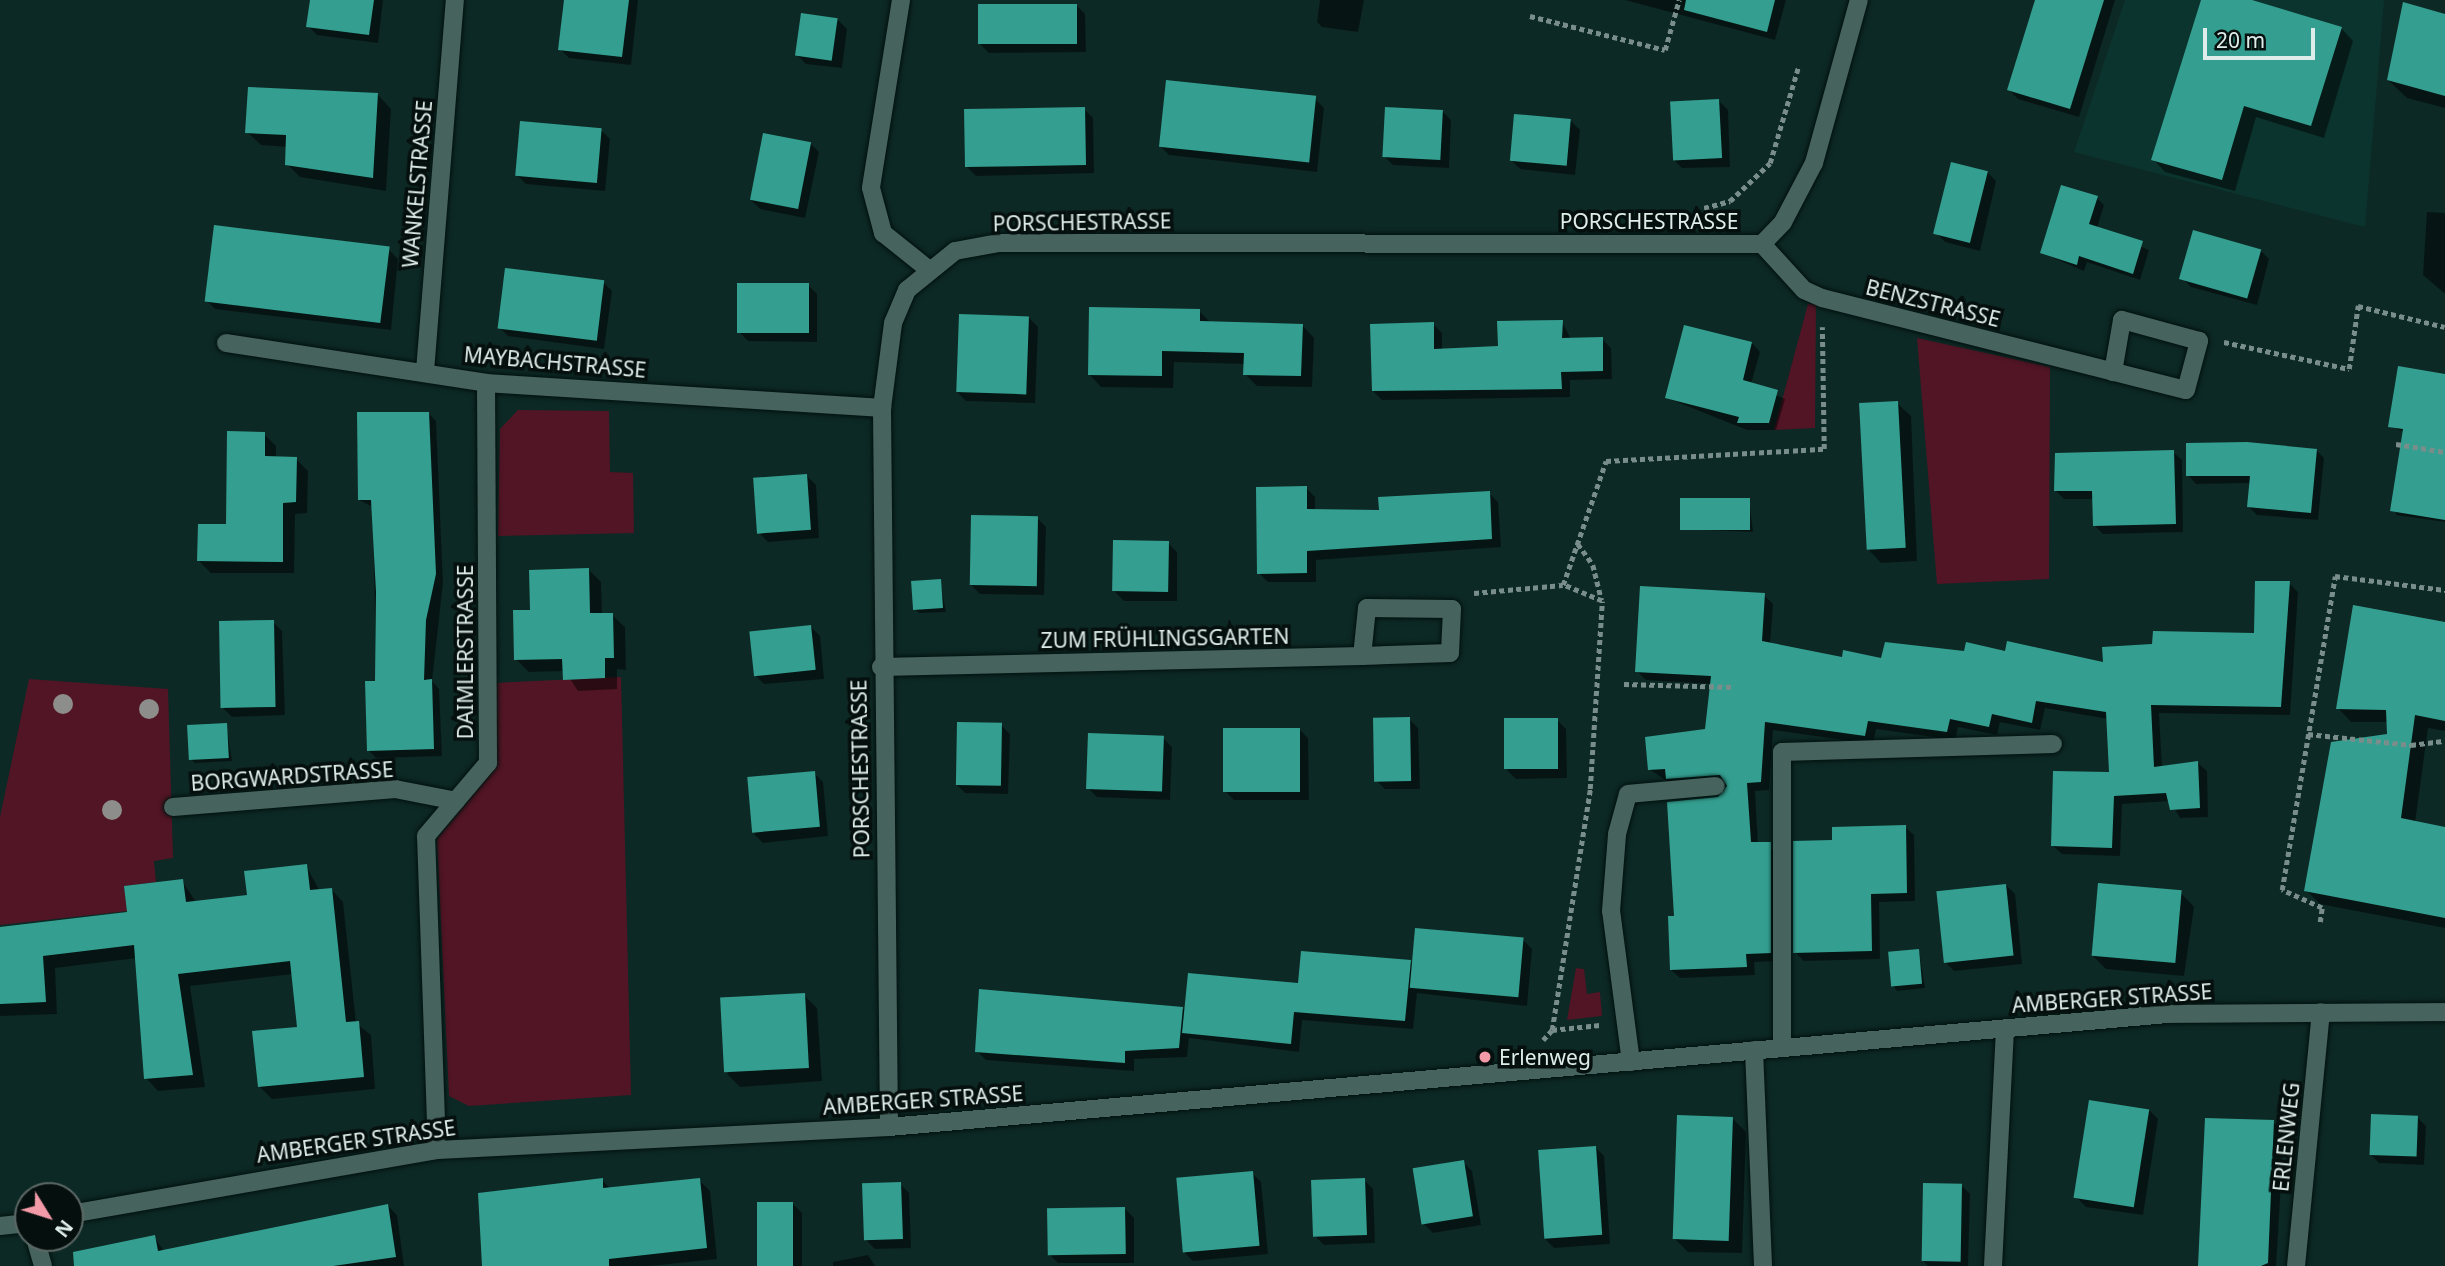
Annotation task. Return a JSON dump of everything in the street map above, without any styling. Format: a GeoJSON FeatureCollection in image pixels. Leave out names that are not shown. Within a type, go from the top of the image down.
{"type":"FeatureCollection","features":[{"type":"Feature","properties":{"kind":"street","name":"WANKELSTRASSE"},"geometry":{"type":"LineString","coordinates":[[425,371],[455,0]]}},
{"type":"Feature","properties":{"kind":"street"},"geometry":{"type":"LineString","coordinates":[[901,0],[871,188],[883,233],[928,269]]}},
{"type":"Feature","properties":{"kind":"street","name":"PORSCHESTRASSE"},"geometry":{"type":"LineString","coordinates":[[889,1127],[881,667],[882,408],[893,323],[907,290],[928,269],[955,251],[999,243],[1762,244],[1783,222],[1814,163],[1859,0]]}},
{"type":"Feature","properties":{"kind":"street","name":"BENZSTRASSE"},"geometry":{"type":"LineString","coordinates":[[1762,244],[1804,290],[1822,298],[2186,390],[2199,341]]}},
{"type":"Feature","properties":{"kind":"street"},"geometry":{"type":"LineString","coordinates":[[2113,372],[2122,320],[2199,341]]}},
{"type":"Feature","properties":{"kind":"street","name":"MAYBACHSTRASSE"},"geometry":{"type":"LineString","coordinates":[[226,343],[425,371],[486,383],[882,408]]}},
{"type":"Feature","properties":{"kind":"street","name":"DAIMLERSTRASSE"},"geometry":{"type":"LineString","coordinates":[[437,1150],[426,836],[488,763],[486,383]]}},
{"type":"Feature","properties":{"kind":"street"},"geometry":{"type":"LineString","coordinates":[[1362,656],[1367,608],[1452,609]]}},
{"type":"Feature","properties":{"kind":"street","name":"ZUM FRÜHLINGSGARTEN"},"geometry":{"type":"LineString","coordinates":[[881,667],[1450,653],[1452,609]]}},
{"type":"Feature","properties":{"kind":"street"},"geometry":{"type":"LineString","coordinates":[[1782,1048],[1782,752],[2053,744]]}},
{"type":"Feature","properties":{"kind":"street"},"geometry":{"type":"LineString","coordinates":[[1631,1062],[1611,911],[1617,834],[1628,794],[1716,786]]}},
{"type":"Feature","properties":{"kind":"street","name":"BORGWARDSTRASSE"},"geometry":{"type":"LineString","coordinates":[[173,807],[396,789],[456,801]]}},
{"type":"Feature","properties":{"kind":"street","name":"ERLENWEG"},"geometry":{"type":"LineString","coordinates":[[2296,1266],[2321,1012]]}},
{"type":"Feature","properties":{"kind":"street","name":"AMBERGER STRASSE"},"geometry":{"type":"LineString","coordinates":[[84,1212],[437,1150],[889,1127],[2168,1014],[2445,1012]]}},
{"type":"Feature","properties":{"kind":"street"},"geometry":{"type":"LineString","coordinates":[[1993,1266],[2005,1029]]}},
{"type":"Feature","properties":{"kind":"street"},"geometry":{"type":"LineString","coordinates":[[1754,1051],[1763,1266]]}},
{"type":"Feature","properties":{"kind":"path"},"geometry":{"type":"LineString","coordinates":[[1530,16],[1665,50],[1679,0]]}},
{"type":"Feature","properties":{"kind":"path"},"geometry":{"type":"LineString","coordinates":[[1704,208],[1730,201],[1770,163],[1798,68]]}},
{"type":"Feature","properties":{"kind":"path"},"geometry":{"type":"LineString","coordinates":[[1563,585],[1606,461],[1824,449],[1822,298]]}},
{"type":"Feature","properties":{"kind":"path"},"geometry":{"type":"LineString","coordinates":[[2199,341],[2243,343],[2349,369],[2358,306],[2445,327]]}},
{"type":"Feature","properties":{"kind":"path"},"geometry":{"type":"LineString","coordinates":[[2396,444],[2445,452]]}},
{"type":"Feature","properties":{"kind":"path"},"geometry":{"type":"LineString","coordinates":[[1513,1072],[1552,1030],[1590,789],[1602,601],[1593,565],[1577,544]]}},
{"type":"Feature","properties":{"kind":"path"},"geometry":{"type":"LineString","coordinates":[[2320,922],[2322,908],[2282,890],[2335,576],[2445,590]]}},
{"type":"Feature","properties":{"kind":"path"},"geometry":{"type":"LineString","coordinates":[[1452,609],[1461,594],[1563,585],[1602,601]]}},
{"type":"Feature","properties":{"kind":"path"},"geometry":{"type":"LineString","coordinates":[[1624,684],[1734,687]]}},
{"type":"Feature","properties":{"kind":"path"},"geometry":{"type":"LineString","coordinates":[[2308,734],[2410,745],[2445,741]]}},
{"type":"Feature","properties":{"kind":"path"},"geometry":{"type":"LineString","coordinates":[[1552,1030],[1626,1023]]}},
{"type":"Feature","properties":{"kind":"shaded area"},"geometry":{"type":"Polygon","coordinates":[[[2125,0],[2384,0],[2365,227],[2074,152],[2125,0]]]}},
{"type":"Feature","properties":{"kind":"shaded area"},"geometry":{"type":"Polygon","coordinates":[[[1808,304],[1816,304],[1815,428],[1774,430],[1808,304]]]}},
{"type":"Feature","properties":{"kind":"shaded area"},"geometry":{"type":"Polygon","coordinates":[[[1917,338],[2050,367],[2049,579],[1937,584],[1917,338]]]}},
{"type":"Feature","properties":{"kind":"shaded area"},"geometry":{"type":"Polygon","coordinates":[[[518,410],[609,411],[610,472],[633,473],[634,533],[498,536],[500,429],[518,410]]]}},
{"type":"Feature","properties":{"kind":"shaded area"},"geometry":{"type":"Polygon","coordinates":[[[621,677],[631,1095],[469,1106],[449,1096],[437,839],[494,770],[493,683],[621,677]]]}},
{"type":"Feature","properties":{"kind":"shaded area"},"geometry":{"type":"Polygon","coordinates":[[[29,679],[168,689],[173,858],[154,861],[156,882],[124,886],[127,911],[0,925],[0,817],[29,679]]]}},
{"type":"Feature","properties":{"kind":"shaded area"},"geometry":{"type":"Polygon","coordinates":[[[1576,968],[1584,969],[1587,994],[1600,992],[1602,1016],[1567,1020],[1576,968]]]}},
{"type":"Feature","properties":{"kind":"building"},"geometry":{"type":"Polygon","coordinates":[[[310,0],[374,0],[369,35],[306,27],[310,0]]]}},
{"type":"Feature","properties":{"kind":"building"},"geometry":{"type":"Polygon","coordinates":[[[564,0],[629,0],[622,57],[558,50],[564,0]]]}},
{"type":"Feature","properties":{"kind":"building"},"geometry":{"type":"Polygon","coordinates":[[[1686,0],[1775,0],[1767,32],[1684,10],[1686,0]]]}},
{"type":"Feature","properties":{"kind":"building"},"geometry":{"type":"Polygon","coordinates":[[[2035,0],[2104,0],[2070,109],[2007,90],[2035,0]]]}},
{"type":"Feature","properties":{"kind":"building"},"geometry":{"type":"Polygon","coordinates":[[[2201,0],[2252,0],[2342,27],[2311,126],[2244,106],[2222,180],[2151,160],[2201,0]]]}},
{"type":"Feature","properties":{"kind":"building"},"geometry":{"type":"Polygon","coordinates":[[[2403,2],[2445,14],[2445,96],[2387,80],[2403,2]]]}},
{"type":"Feature","properties":{"kind":"building"},"geometry":{"type":"Polygon","coordinates":[[[978,4],[1077,4],[1077,44],[978,44],[978,4]]]}},
{"type":"Feature","properties":{"kind":"building"},"geometry":{"type":"Polygon","coordinates":[[[801,13],[838,18],[832,61],[795,56],[801,13]]]}},
{"type":"Feature","properties":{"kind":"building"},"geometry":{"type":"Polygon","coordinates":[[[1166,80],[1316,96],[1309,162],[1159,147],[1166,80]]]}},
{"type":"Feature","properties":{"kind":"building"},"geometry":{"type":"Polygon","coordinates":[[[248,87],[378,93],[373,178],[285,165],[286,135],[245,133],[248,87]]]}},
{"type":"Feature","properties":{"kind":"building"},"geometry":{"type":"Polygon","coordinates":[[[1719,99],[1722,158],[1673,160],[1670,102],[1719,99]]]}},
{"type":"Feature","properties":{"kind":"building"},"geometry":{"type":"Polygon","coordinates":[[[1085,107],[1086,165],[965,167],[964,109],[1085,107]]]}},
{"type":"Feature","properties":{"kind":"building"},"geometry":{"type":"Polygon","coordinates":[[[1385,107],[1443,110],[1440,160],[1382,157],[1385,107]]]}},
{"type":"Feature","properties":{"kind":"building"},"geometry":{"type":"Polygon","coordinates":[[[1514,114],[1571,119],[1567,166],[1510,161],[1514,114]]]}},
{"type":"Feature","properties":{"kind":"building"},"geometry":{"type":"Polygon","coordinates":[[[520,121],[602,128],[597,183],[515,176],[520,121]]]}},
{"type":"Feature","properties":{"kind":"building"},"geometry":{"type":"Polygon","coordinates":[[[763,133],[811,142],[798,209],[750,200],[763,133]]]}},
{"type":"Feature","properties":{"kind":"building"},"geometry":{"type":"Polygon","coordinates":[[[1951,162],[1988,171],[1970,243],[1933,234],[1951,162]]]}},
{"type":"Feature","properties":{"kind":"building"},"geometry":{"type":"Polygon","coordinates":[[[2061,185],[2098,196],[2089,224],[2143,241],[2133,274],[2079,256],[2077,265],[2040,253],[2061,185]]]}},
{"type":"Feature","properties":{"kind":"building"},"geometry":{"type":"Polygon","coordinates":[[[214,225],[390,247],[380,323],[205,301],[214,225]]]}},
{"type":"Feature","properties":{"kind":"building"},"geometry":{"type":"Polygon","coordinates":[[[2193,230],[2261,250],[2247,299],[2179,279],[2193,230]]]}},
{"type":"Feature","properties":{"kind":"building"},"geometry":{"type":"Polygon","coordinates":[[[505,268],[604,280],[597,341],[498,329],[505,268]]]}},
{"type":"Feature","properties":{"kind":"building"},"geometry":{"type":"Polygon","coordinates":[[[737,283],[809,283],[809,333],[737,333],[737,283]]]}},
{"type":"Feature","properties":{"kind":"building"},"geometry":{"type":"Polygon","coordinates":[[[1089,307],[1200,309],[1200,321],[1303,324],[1301,376],[1243,375],[1244,353],[1162,351],[1162,376],[1088,375],[1089,307]]]}},
{"type":"Feature","properties":{"kind":"building"},"geometry":{"type":"Polygon","coordinates":[[[959,314],[1029,316],[1026,394],[956,392],[959,314]]]}},
{"type":"Feature","properties":{"kind":"building"},"geometry":{"type":"Polygon","coordinates":[[[1563,320],[1562,338],[1603,337],[1603,371],[1561,372],[1562,389],[1372,391],[1370,324],[1434,322],[1434,349],[1498,346],[1497,321],[1563,320]]]}},
{"type":"Feature","properties":{"kind":"building"},"geometry":{"type":"Polygon","coordinates":[[[1684,325],[1752,342],[1743,380],[1778,390],[1769,423],[1737,423],[1739,417],[1665,398],[1684,325]]]}},
{"type":"Feature","properties":{"kind":"building"},"geometry":{"type":"Polygon","coordinates":[[[2398,366],[2445,374],[2445,520],[2390,511],[2403,429],[2388,427],[2398,366]]]}},
{"type":"Feature","properties":{"kind":"building"},"geometry":{"type":"Polygon","coordinates":[[[1898,401],[1906,548],[1867,550],[1859,403],[1898,401]]]}},
{"type":"Feature","properties":{"kind":"building"},"geometry":{"type":"Polygon","coordinates":[[[357,412],[429,412],[436,574],[426,620],[424,680],[432,679],[434,749],[367,751],[365,681],[375,681],[376,592],[371,500],[358,500],[357,412]]]}},
{"type":"Feature","properties":{"kind":"building"},"geometry":{"type":"Polygon","coordinates":[[[227,431],[265,432],[265,456],[297,457],[296,502],[283,503],[283,562],[197,561],[198,524],[226,524],[227,431]]]}},
{"type":"Feature","properties":{"kind":"building"},"geometry":{"type":"Polygon","coordinates":[[[2247,442],[2317,449],[2311,513],[2247,507],[2250,476],[2186,476],[2186,443],[2247,442]]]}},
{"type":"Feature","properties":{"kind":"building"},"geometry":{"type":"Polygon","coordinates":[[[2174,450],[2176,524],[2093,526],[2092,491],[2054,491],[2055,453],[2174,450]]]}},
{"type":"Feature","properties":{"kind":"building"},"geometry":{"type":"Polygon","coordinates":[[[807,474],[811,530],[757,534],[753,478],[807,474]]]}},
{"type":"Feature","properties":{"kind":"building"},"geometry":{"type":"Polygon","coordinates":[[[1307,486],[1307,509],[1379,510],[1378,497],[1490,491],[1492,539],[1307,551],[1307,573],[1257,574],[1256,487],[1307,486]]]}},
{"type":"Feature","properties":{"kind":"building"},"geometry":{"type":"Polygon","coordinates":[[[1680,498],[1750,498],[1750,530],[1680,530],[1680,498]]]}},
{"type":"Feature","properties":{"kind":"building"},"geometry":{"type":"Polygon","coordinates":[[[971,515],[1038,516],[1037,586],[970,585],[971,515]]]}},
{"type":"Feature","properties":{"kind":"building"},"geometry":{"type":"Polygon","coordinates":[[[1113,540],[1169,541],[1168,592],[1112,591],[1113,540]]]}},
{"type":"Feature","properties":{"kind":"building"},"geometry":{"type":"Polygon","coordinates":[[[589,568],[590,613],[613,613],[614,658],[605,658],[605,678],[563,680],[562,659],[514,660],[513,610],[530,610],[529,570],[589,568]]]}},
{"type":"Feature","properties":{"kind":"building"},"geometry":{"type":"Polygon","coordinates":[[[941,579],[943,608],[913,610],[911,581],[941,579]]]}},
{"type":"Feature","properties":{"kind":"building"},"geometry":{"type":"Polygon","coordinates":[[[2255,581],[2290,581],[2281,707],[2151,705],[2154,767],[2198,761],[2200,808],[2170,810],[2166,793],[2114,796],[2112,848],[2051,846],[2053,771],[2109,772],[2106,712],[2036,701],[2032,723],[1992,714],[1989,727],[1950,719],[1947,732],[1868,721],[1865,736],[1765,722],[1761,782],[1747,783],[1751,842],[1771,842],[1771,953],[1746,954],[1747,967],[1670,970],[1668,916],[1674,916],[1667,802],[1718,797],[1727,786],[1720,775],[1666,779],[1665,769],[1648,770],[1645,737],[1705,729],[1711,676],[1635,672],[1640,586],[1765,593],[1762,641],[1842,657],[1843,650],[1881,658],[1885,642],[1964,651],[1966,642],[2005,651],[2007,641],[2103,662],[2102,647],[2152,644],[2153,631],[2254,633],[2255,581]]]}},
{"type":"Feature","properties":{"kind":"building"},"geometry":{"type":"Polygon","coordinates":[[[2353,605],[2445,622],[2445,721],[2415,715],[2401,818],[2445,827],[2445,918],[2304,891],[2331,742],[2387,734],[2386,710],[2336,709],[2353,605]]]}},
{"type":"Feature","properties":{"kind":"building"},"geometry":{"type":"Polygon","coordinates":[[[274,620],[276,707],[221,708],[219,621],[274,620]]]}},
{"type":"Feature","properties":{"kind":"building"},"geometry":{"type":"Polygon","coordinates":[[[811,625],[816,670],[754,676],[749,631],[811,625]]]}},
{"type":"Feature","properties":{"kind":"building"},"geometry":{"type":"Polygon","coordinates":[[[1410,717],[1411,781],[1374,782],[1373,718],[1410,717]]]}},
{"type":"Feature","properties":{"kind":"building"},"geometry":{"type":"Polygon","coordinates":[[[1504,718],[1558,718],[1558,769],[1504,769],[1504,718]]]}},
{"type":"Feature","properties":{"kind":"building"},"geometry":{"type":"Polygon","coordinates":[[[957,722],[1002,723],[1001,786],[956,785],[957,722]]]}},
{"type":"Feature","properties":{"kind":"building"},"geometry":{"type":"Polygon","coordinates":[[[227,723],[229,758],[189,760],[187,725],[227,723]]]}},
{"type":"Feature","properties":{"kind":"building"},"geometry":{"type":"Polygon","coordinates":[[[1223,728],[1300,728],[1300,792],[1223,792],[1223,728]]]}},
{"type":"Feature","properties":{"kind":"building"},"geometry":{"type":"Polygon","coordinates":[[[1088,733],[1164,736],[1162,792],[1086,789],[1088,733]]]}},
{"type":"Feature","properties":{"kind":"building"},"geometry":{"type":"Polygon","coordinates":[[[815,771],[820,827],[752,833],[747,777],[815,771]]]}},
{"type":"Feature","properties":{"kind":"building"},"geometry":{"type":"Polygon","coordinates":[[[1906,825],[1907,893],[1871,894],[1872,951],[1793,953],[1793,841],[1832,840],[1832,827],[1906,825]]]}},
{"type":"Feature","properties":{"kind":"building"},"geometry":{"type":"Polygon","coordinates":[[[307,864],[310,890],[332,888],[346,1022],[359,1021],[364,1077],[258,1087],[252,1031],[297,1027],[290,961],[178,974],[193,1075],[144,1079],[134,945],[43,956],[46,1002],[0,1004],[0,927],[127,912],[124,886],[183,879],[186,902],[247,895],[244,871],[307,864]]]}},
{"type":"Feature","properties":{"kind":"building"},"geometry":{"type":"Polygon","coordinates":[[[2098,883],[2182,890],[2175,963],[2092,956],[2098,883]]]}},
{"type":"Feature","properties":{"kind":"building"},"geometry":{"type":"Polygon","coordinates":[[[2006,884],[2014,956],[1944,963],[1936,891],[2006,884]]]}},
{"type":"Feature","properties":{"kind":"building"},"geometry":{"type":"Polygon","coordinates":[[[1415,928],[1524,937],[1518,997],[1410,988],[1415,928]]]}},
{"type":"Feature","properties":{"kind":"building"},"geometry":{"type":"Polygon","coordinates":[[[1919,949],[1922,984],[1891,987],[1888,952],[1919,949]]]}},
{"type":"Feature","properties":{"kind":"building"},"geometry":{"type":"Polygon","coordinates":[[[1301,951],[1411,960],[1405,1021],[1294,1012],[1291,1044],[1182,1033],[1188,973],[1298,983],[1301,951]]]}},
{"type":"Feature","properties":{"kind":"building"},"geometry":{"type":"Polygon","coordinates":[[[979,989],[1183,1007],[1179,1048],[1125,1051],[1125,1063],[975,1052],[979,989]]]}},
{"type":"Feature","properties":{"kind":"building"},"geometry":{"type":"Polygon","coordinates":[[[805,993],[809,1068],[724,1072],[720,997],[805,993]]]}},
{"type":"Feature","properties":{"kind":"building"},"geometry":{"type":"Polygon","coordinates":[[[2089,1100],[2149,1110],[2134,1207],[2074,1198],[2089,1100]]]}},
{"type":"Feature","properties":{"kind":"building"},"geometry":{"type":"Polygon","coordinates":[[[2371,1114],[2418,1116],[2417,1157],[2370,1155],[2371,1114]]]}},
{"type":"Feature","properties":{"kind":"building"},"geometry":{"type":"Polygon","coordinates":[[[1677,1115],[1733,1117],[1729,1241],[1673,1239],[1677,1115]]]}},
{"type":"Feature","properties":{"kind":"building"},"geometry":{"type":"Polygon","coordinates":[[[2205,1118],[2274,1120],[2268,1263],[2261,1266],[2198,1266],[2205,1118]]]}},
{"type":"Feature","properties":{"kind":"building"},"geometry":{"type":"Polygon","coordinates":[[[1596,1146],[1602,1235],[1544,1239],[1538,1150],[1596,1146]]]}},
{"type":"Feature","properties":{"kind":"building"},"geometry":{"type":"Polygon","coordinates":[[[1464,1160],[1473,1216],[1422,1224],[1413,1168],[1464,1160]]]}},
{"type":"Feature","properties":{"kind":"building"},"geometry":{"type":"Polygon","coordinates":[[[1253,1171],[1260,1246],[1183,1252],[1176,1178],[1253,1171]]]}},
{"type":"Feature","properties":{"kind":"building"},"geometry":{"type":"Polygon","coordinates":[[[603,1178],[603,1188],[700,1178],[707,1248],[609,1259],[609,1266],[482,1266],[478,1193],[603,1178]]]}},
{"type":"Feature","properties":{"kind":"building"},"geometry":{"type":"Polygon","coordinates":[[[1365,1178],[1367,1235],[1313,1237],[1311,1180],[1365,1178]]]}},
{"type":"Feature","properties":{"kind":"building"},"geometry":{"type":"Polygon","coordinates":[[[901,1182],[903,1239],[864,1240],[862,1183],[901,1182]]]}},
{"type":"Feature","properties":{"kind":"building"},"geometry":{"type":"Polygon","coordinates":[[[1923,1183],[1962,1184],[1961,1262],[1922,1261],[1923,1183]]]}},
{"type":"Feature","properties":{"kind":"building"},"geometry":{"type":"Polygon","coordinates":[[[757,1202],[793,1202],[793,1266],[757,1266],[757,1202]]]}},
{"type":"Feature","properties":{"kind":"building"},"geometry":{"type":"Polygon","coordinates":[[[388,1204],[396,1257],[333,1266],[74,1266],[73,1252],[84,1252],[84,1250],[155,1235],[158,1251],[388,1204]]]}},
{"type":"Feature","properties":{"kind":"building"},"geometry":{"type":"Polygon","coordinates":[[[1125,1207],[1126,1254],[1048,1255],[1047,1208],[1125,1207]]]}},
{"type":"Feature","properties":{"kind":"place","name":"Erlenweg"},"geometry":{"type":"Point","coordinates":[1485,1057]}}]}
